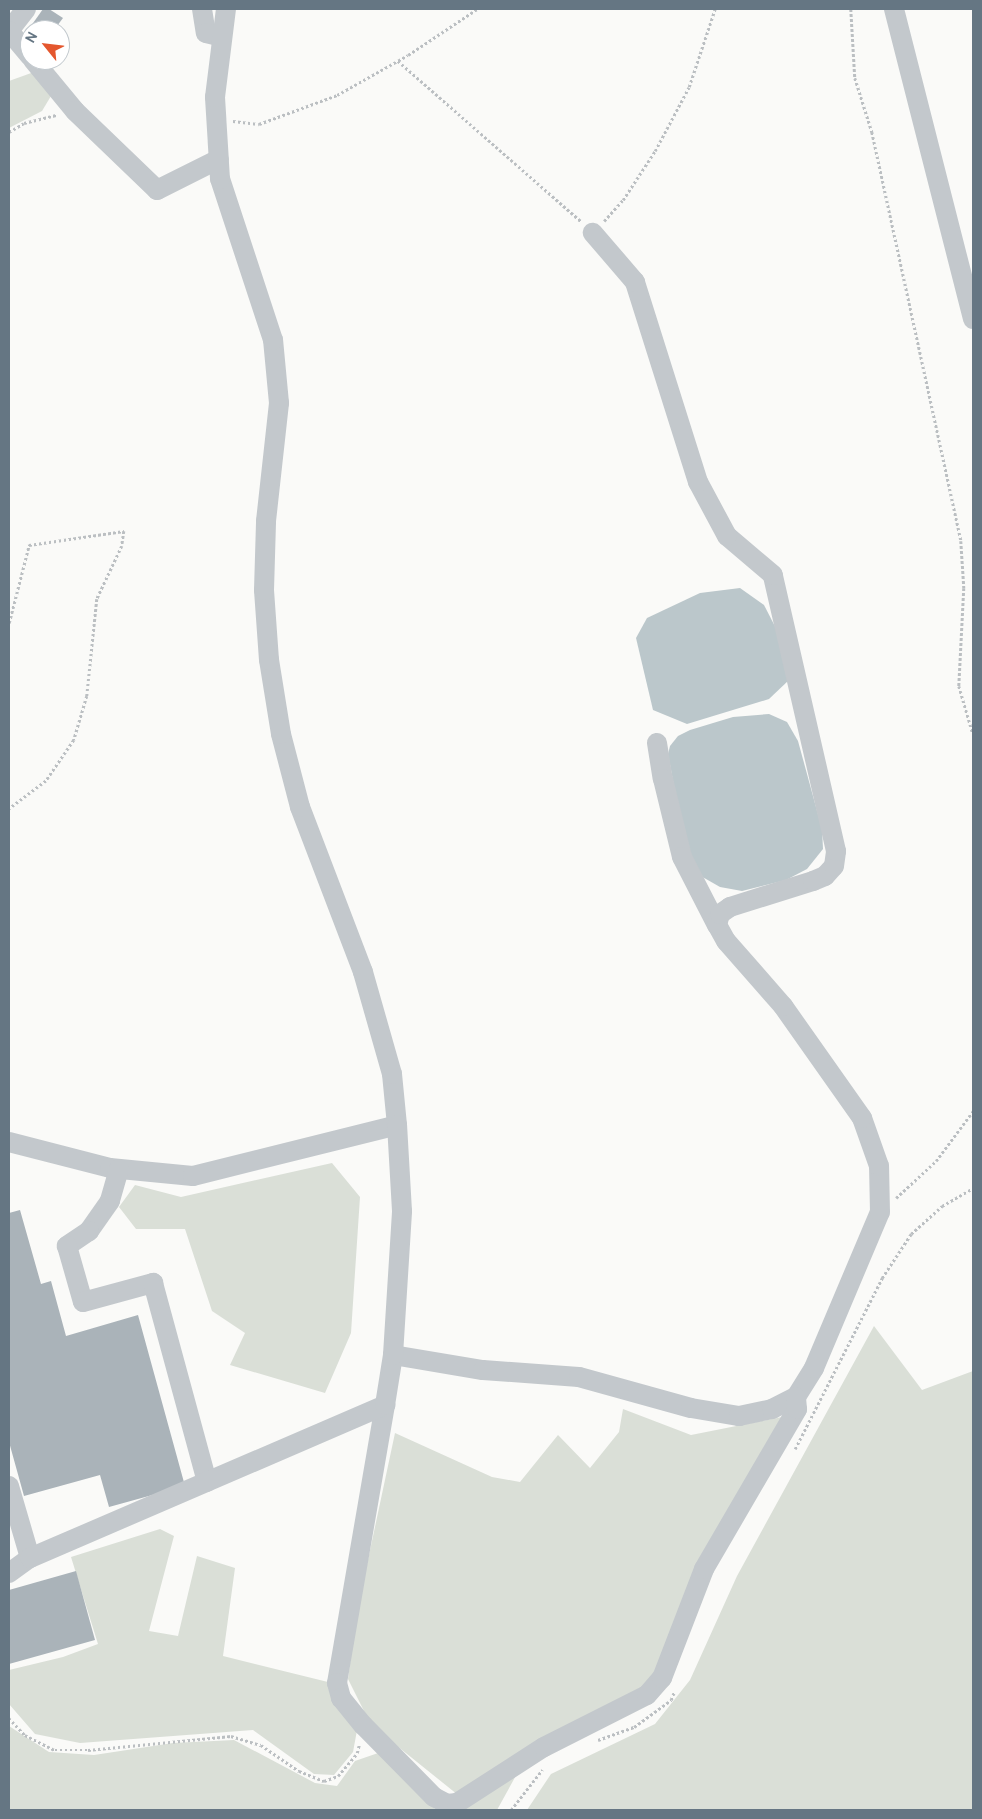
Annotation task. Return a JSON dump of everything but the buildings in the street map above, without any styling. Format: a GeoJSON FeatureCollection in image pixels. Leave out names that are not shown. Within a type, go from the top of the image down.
{"type":"FeatureCollection","features":[{"type":"Feature","properties":{"kind":"lane"},"geometry":{"type":"LineString","coordinates":[[20,44],[9,31],[26,9]]}},
{"type":"Feature","properties":{"kind":"lane"},"geometry":{"type":"LineString","coordinates":[[202,9],[206,34],[222,37]]}},
{"type":"Feature","properties":{"kind":"lane"},"geometry":{"type":"LineString","coordinates":[[226,9],[215,98],[220,179],[274,349],[279,403],[266,521],[264,590],[269,660],[281,734],[300,807],[363,972],[392,1074],[397,1125],[402,1211],[393,1355],[337,1683],[341,1698],[363,1725],[434,1797],[447,1804],[457,1804],[544,1747],[647,1695],[662,1678],[704,1569],[797,1409],[796,1397]]}},
{"type":"Feature","properties":{"kind":"lane"},"geometry":{"type":"LineString","coordinates":[[894,9],[973,319]]}},
{"type":"Feature","properties":{"kind":"lane"},"geometry":{"type":"LineString","coordinates":[[41,70],[74,111],[157,190],[219,159]]}},
{"type":"Feature","properties":{"kind":"lane"},"geometry":{"type":"LineString","coordinates":[[593,233],[635,282],[698,482],[727,536],[774,575],[836,851],[834,866],[825,876],[730,907],[720,914],[717,925]]}},
{"type":"Feature","properties":{"kind":"lane"},"geometry":{"type":"LineString","coordinates":[[393,1355],[483,1370],[579,1377],[691,1408],[739,1416],[772,1409],[796,1397],[814,1368],[880,1212],[879,1166],[862,1118],[783,1006],[726,941],[717,925],[682,857],[662,780],[657,743]]}},
{"type":"Feature","properties":{"kind":"lane"},"geometry":{"type":"LineString","coordinates":[[9,1142],[119,1169],[192,1176],[397,1125]]}},
{"type":"Feature","properties":{"kind":"lane"},"geometry":{"type":"LineString","coordinates":[[119,1169],[110,1201],[89,1231],[67,1246],[83,1302],[153,1283],[207,1482]]}},
{"type":"Feature","properties":{"kind":"lane"},"geometry":{"type":"LineString","coordinates":[[9,1573],[30,1558],[385,1405]]}},
{"type":"Feature","properties":{"kind":"lane"},"geometry":{"type":"LineString","coordinates":[[9,1486],[30,1558]]}},
{"type":"Feature","properties":{"kind":"path"},"geometry":{"type":"LineString","coordinates":[[216,119],[259,124],[337,95],[398,61],[477,9]]}},
{"type":"Feature","properties":{"kind":"path"},"geometry":{"type":"LineString","coordinates":[[398,61],[550,191],[593,233],[623,200],[655,150],[689,87],[715,9]]}},
{"type":"Feature","properties":{"kind":"path"},"geometry":{"type":"LineString","coordinates":[[851,9],[855,78],[872,132],[961,541],[964,588],[960,686],[973,734]]}},
{"type":"Feature","properties":{"kind":"path"},"geometry":{"type":"LineString","coordinates":[[9,132],[24,123],[74,111]]}},
{"type":"Feature","properties":{"kind":"path"},"geometry":{"type":"LineString","coordinates":[[9,622],[29,546],[124,531],[122,546],[97,599],[87,696],[74,740],[46,781],[9,809]]}},
{"type":"Feature","properties":{"kind":"path"},"geometry":{"type":"LineString","coordinates":[[880,1212],[936,1161],[973,1111]]}},
{"type":"Feature","properties":{"kind":"path"},"geometry":{"type":"LineString","coordinates":[[9,1718],[25,1735],[55,1750],[88,1750],[231,1736],[261,1745],[299,1771],[324,1781],[338,1776],[357,1753],[363,1725]]}},
{"type":"Feature","properties":{"kind":"shaded area"},"geometry":{"type":"Polygon","coordinates":[[[34,72],[54,91],[42,111],[9,128],[9,81],[34,72]]]}},
{"type":"Feature","properties":{"kind":"shaded area"},"geometry":{"type":"Polygon","coordinates":[[[740,588],[764,605],[782,640],[789,680],[769,699],[687,724],[653,710],[636,638],[647,618],[700,593],[740,588]]]}},
{"type":"Feature","properties":{"kind":"shaded area"},"geometry":{"type":"Polygon","coordinates":[[[769,714],[787,722],[798,741],[822,829],[823,849],[807,869],[786,880],[742,891],[720,887],[699,875],[685,845],[668,754],[670,746],[678,736],[690,730],[733,717],[769,714]]]}},
{"type":"Feature","properties":{"kind":"shaded area"},"geometry":{"type":"Polygon","coordinates":[[[332,1163],[360,1197],[351,1333],[325,1393],[230,1365],[245,1333],[212,1311],[185,1229],[136,1229],[119,1207],[135,1185],[181,1197],[332,1163]]]}},
{"type":"Feature","properties":{"kind":"shaded area"},"geometry":{"type":"Polygon","coordinates":[[[874,1326],[922,1390],[973,1371],[973,1810],[527,1810],[551,1774],[655,1724],[690,1680],[737,1576],[874,1326]]]}},
{"type":"Feature","properties":{"kind":"shaded area"},"geometry":{"type":"Polygon","coordinates":[[[623,1409],[691,1435],[787,1416],[652,1688],[524,1761],[497,1810],[442,1810],[468,1803],[371,1725],[348,1679],[356,1616],[395,1433],[492,1477],[520,1482],[558,1435],[590,1468],[619,1432],[623,1409]]]}},
{"type":"Feature","properties":{"kind":"shaded area"},"geometry":{"type":"Polygon","coordinates":[[[160,1529],[174,1536],[149,1631],[178,1636],[197,1556],[235,1568],[223,1656],[332,1683],[358,1725],[353,1752],[334,1775],[314,1774],[253,1730],[80,1743],[35,1734],[9,1704],[9,1670],[63,1657],[98,1644],[71,1557],[160,1529]]]}},
{"type":"Feature","properties":{"kind":"shaded area"},"geometry":{"type":"Polygon","coordinates":[[[9,1726],[49,1752],[94,1755],[173,1743],[234,1740],[315,1783],[337,1786],[355,1761],[381,1752],[436,1810],[9,1810],[9,1726]]]}}]}
